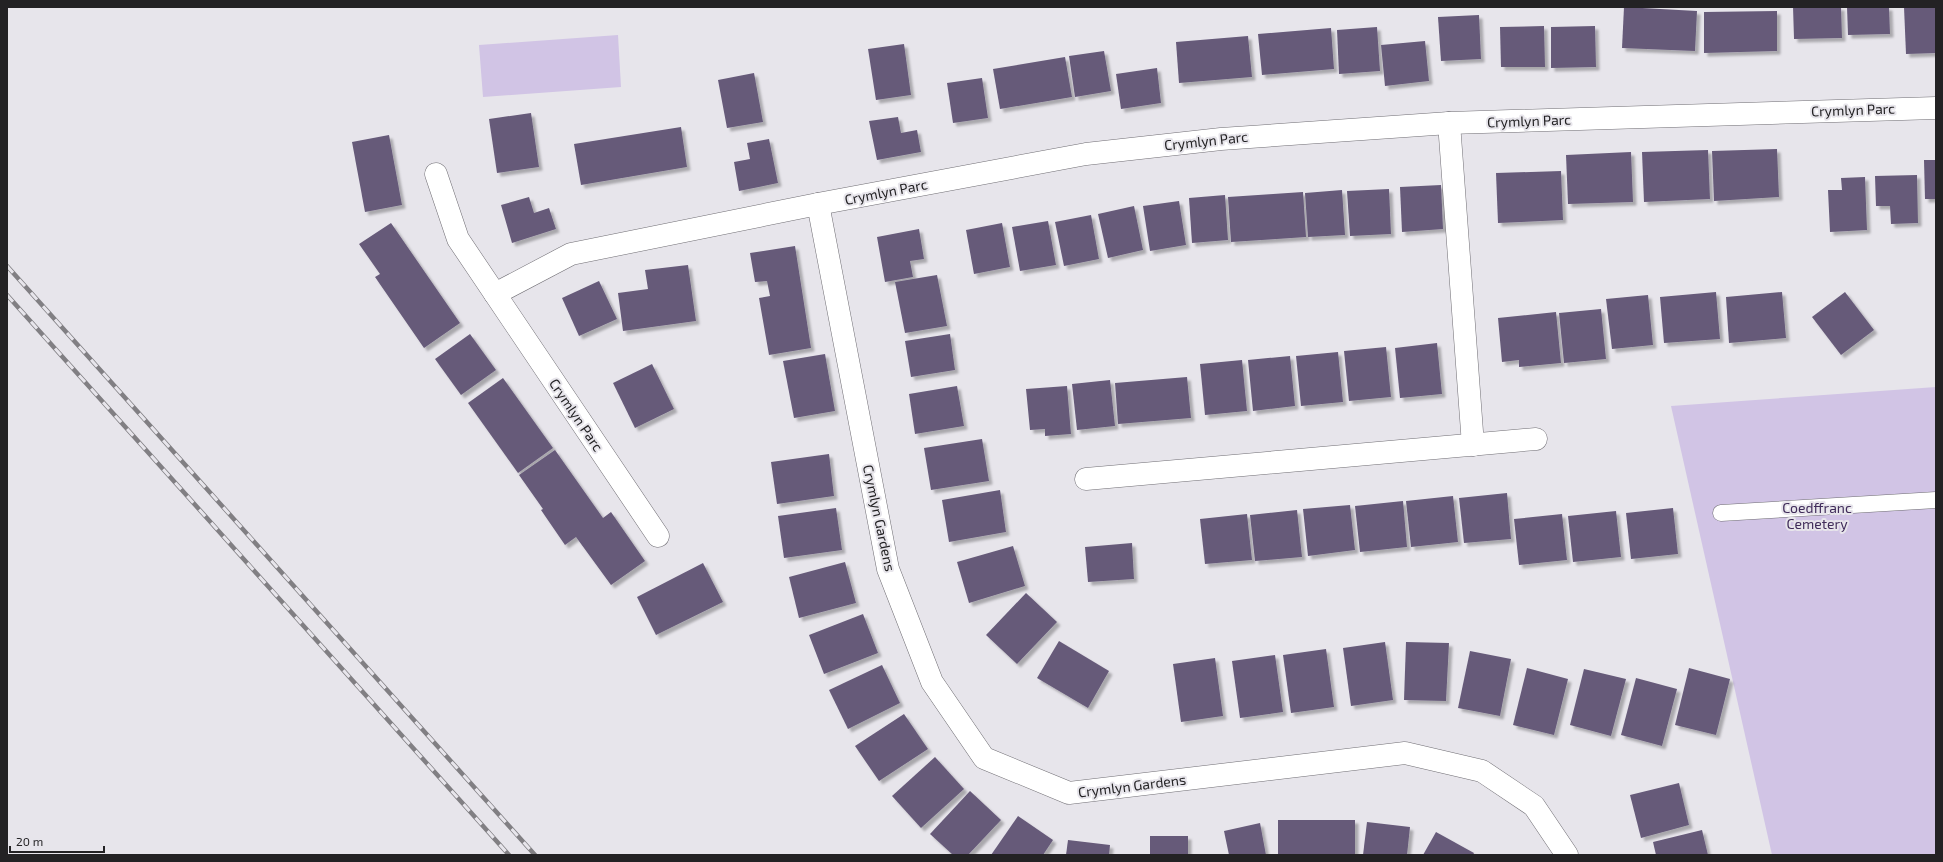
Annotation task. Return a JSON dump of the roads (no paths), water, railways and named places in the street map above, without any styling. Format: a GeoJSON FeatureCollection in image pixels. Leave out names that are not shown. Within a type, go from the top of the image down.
{"type":"FeatureCollection","features":[{"type":"Feature","properties":{"kind":"street","name":"Crymlyn Parc"},"geometry":{"type":"LineString","coordinates":[[495,294],[572,254],[818,204],[1086,154],[1221,139],[1449,123],[1936,108]]}},
{"type":"Feature","properties":{"kind":"street"},"geometry":{"type":"LineString","coordinates":[[1449,123],[1474,445]]}},
{"type":"Feature","properties":{"kind":"street","name":"Crymlyn Parc"},"geometry":{"type":"LineString","coordinates":[[436,174],[458,239],[658,536]]}},
{"type":"Feature","properties":{"kind":"street","name":"Crymlyn Gardens"},"geometry":{"type":"LineString","coordinates":[[818,204],[888,569],[932,682],[984,758],[1069,793],[1405,753],[1482,771],[1534,806],[1567,855]]}},
{"type":"Feature","properties":{"kind":"street"},"geometry":{"type":"LineString","coordinates":[[1086,479],[1536,440]]}},
{"type":"Feature","properties":{"kind":"lane"},"geometry":{"type":"LineString","coordinates":[[1721,513],[1936,500]]}},
{"type":"Feature","properties":{"kind":"railway"},"geometry":{"type":"LineString","coordinates":[[7,266],[535,855]]}},
{"type":"Feature","properties":{"kind":"railway"},"geometry":{"type":"LineString","coordinates":[[7,295],[509,855]]}},
{"type":"Feature","properties":{"kind":"park label","name":"Coedffranc Cemetery"},"geometry":{"type":"Point","coordinates":[1817,516]}}]}
